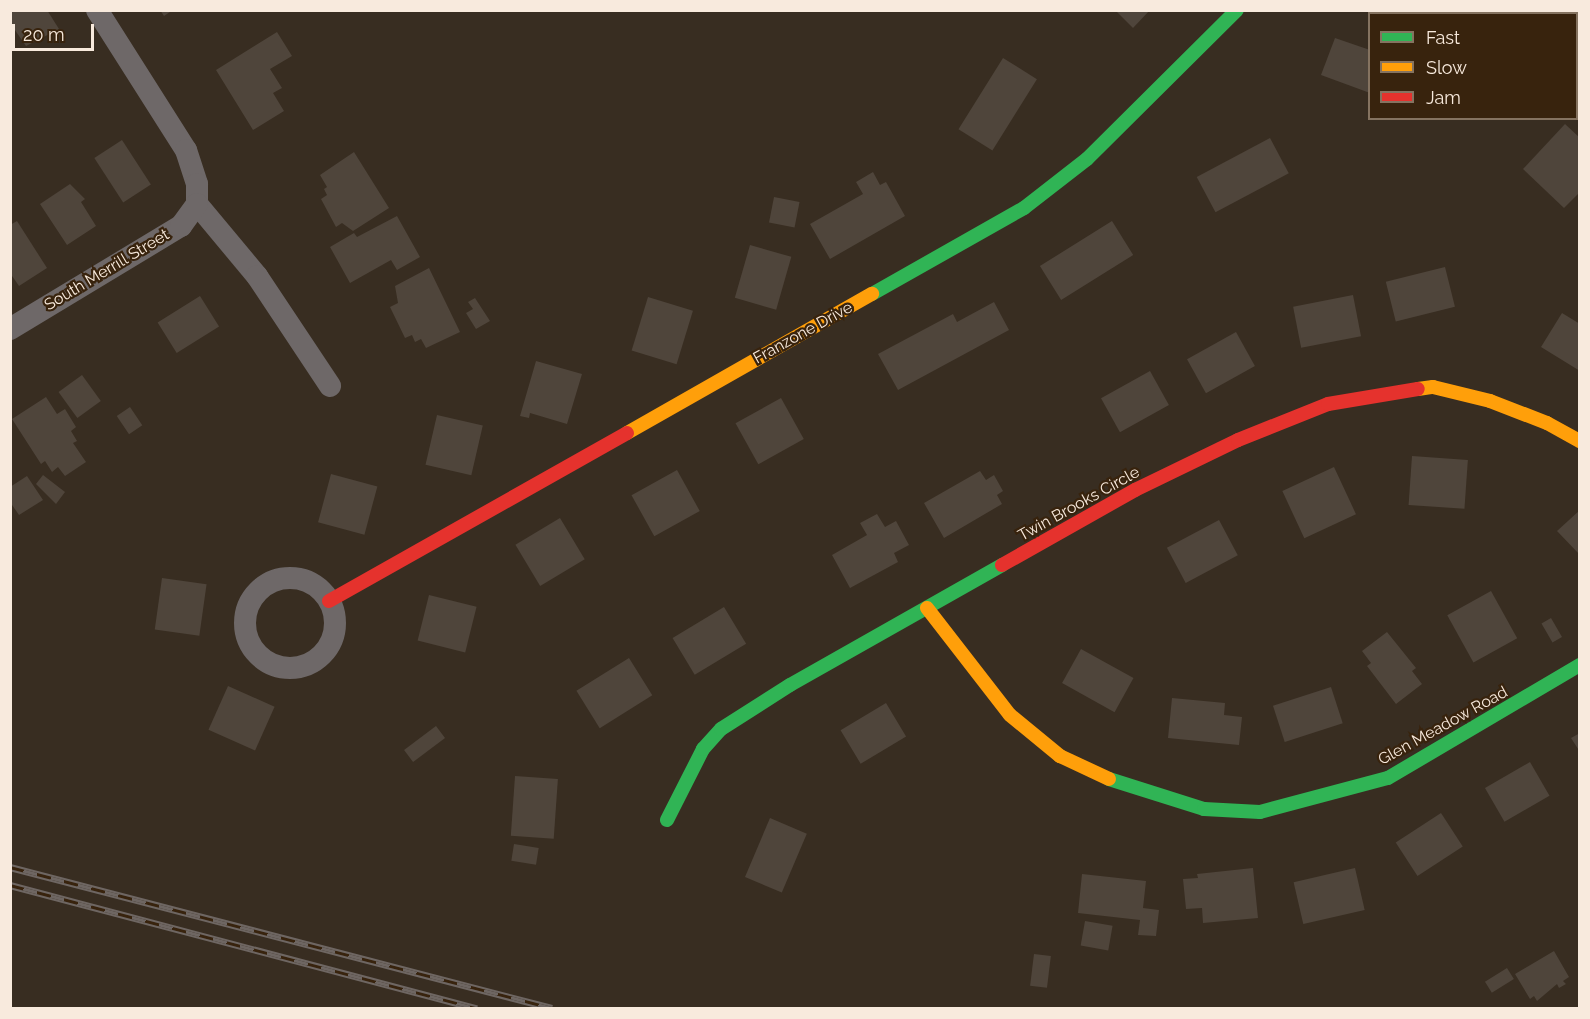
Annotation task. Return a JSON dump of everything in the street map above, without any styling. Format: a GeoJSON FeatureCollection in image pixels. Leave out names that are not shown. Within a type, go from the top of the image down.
{"type":"FeatureCollection","features":[{"type":"Feature","properties":{"kind":"street"},"geometry":{"type":"LineString","coordinates":[[96,10],[186,150],[197,184],[197,204],[250,268],[330,386]]}},
{"type":"Feature","properties":{"kind":"street","name":"Franzone Drive"},"geometry":{"type":"LineString","coordinates":[[329,601],[1024,208],[1087,159],[1237,10]]}},
{"type":"Feature","properties":{"kind":"street","name":"South Merrill Street"},"geometry":{"type":"LineString","coordinates":[[10,329],[181,226],[197,204]]}},
{"type":"Feature","properties":{"kind":"street","name":"Twin Brooks Circle"},"geometry":{"type":"LineString","coordinates":[[668,820],[703,749],[721,729],[1135,490],[1238,440],[1328,404],[1384,392],[1433,387],[1490,401],[1547,423],[1580,441]]}},
{"type":"Feature","properties":{"kind":"street"},"geometry":{"type":"LineString","coordinates":[[283,578],[310,582],[329,601],[334,620],[332,640],[315,661],[296,668],[276,666],[254,651],[247,639],[246,612],[250,600],[270,582],[283,578]]}},
{"type":"Feature","properties":{"kind":"street","name":"Glen Meadow Road"},"geometry":{"type":"LineString","coordinates":[[927,608],[1010,715],[1060,756],[1126,787],[1204,809],[1260,812],[1388,778],[1580,665]]}},
{"type":"Feature","properties":{"kind":"building"},"geometry":{"type":"Polygon","coordinates":[[[10,10],[47,10],[59,29],[26,46],[10,23],[10,10]]]}},
{"type":"Feature","properties":{"kind":"building"},"geometry":{"type":"Polygon","coordinates":[[[160,10],[173,10],[164,16],[160,10]]]}},
{"type":"Feature","properties":{"kind":"building"},"geometry":{"type":"Polygon","coordinates":[[[1115,10],[1150,10],[1133,28],[1115,10]]]}},
{"type":"Feature","properties":{"kind":"building"},"geometry":{"type":"Polygon","coordinates":[[[1580,28],[1580,59],[1578,60],[1578,29],[1580,28]]]}},
{"type":"Feature","properties":{"kind":"building"},"geometry":{"type":"Polygon","coordinates":[[[277,32],[292,56],[270,69],[282,88],[273,93],[284,111],[253,130],[216,70],[277,32]]]}},
{"type":"Feature","properties":{"kind":"building"},"geometry":{"type":"Polygon","coordinates":[[[1335,38],[1368,49],[1368,92],[1321,75],[1335,38]]]}},
{"type":"Feature","properties":{"kind":"building"},"geometry":{"type":"Polygon","coordinates":[[[1003,58],[1037,79],[992,150],[958,129],[1003,58]]]}},
{"type":"Feature","properties":{"kind":"building"},"geometry":{"type":"Polygon","coordinates":[[[1565,124],[1580,138],[1580,192],[1564,208],[1523,169],[1565,124]]]}},
{"type":"Feature","properties":{"kind":"building"},"geometry":{"type":"Polygon","coordinates":[[[1270,138],[1289,173],[1215,212],[1197,177],[1270,138]]]}},
{"type":"Feature","properties":{"kind":"building"},"geometry":{"type":"Polygon","coordinates":[[[122,140],[151,184],[123,202],[94,158],[122,140]]]}},
{"type":"Feature","properties":{"kind":"building"},"geometry":{"type":"Polygon","coordinates":[[[354,152],[389,208],[353,231],[342,223],[336,227],[321,199],[327,195],[324,189],[327,187],[320,175],[354,152]]]}},
{"type":"Feature","properties":{"kind":"building"},"geometry":{"type":"Polygon","coordinates":[[[873,172],[880,185],[886,182],[905,216],[830,259],[810,224],[863,194],[856,182],[873,172]]]}},
{"type":"Feature","properties":{"kind":"building"},"geometry":{"type":"Polygon","coordinates":[[[70,184],[85,199],[81,202],[96,226],[67,245],[40,204],[70,184]]]}},
{"type":"Feature","properties":{"kind":"building"},"geometry":{"type":"Polygon","coordinates":[[[774,197],[800,202],[795,227],[769,223],[774,197]]]}},
{"type":"Feature","properties":{"kind":"building"},"geometry":{"type":"Polygon","coordinates":[[[397,216],[420,257],[397,270],[391,260],[350,283],[330,247],[354,233],[357,237],[397,216]]]}},
{"type":"Feature","properties":{"kind":"building"},"geometry":{"type":"Polygon","coordinates":[[[17,221],[47,268],[19,286],[10,273],[10,225],[17,221]]]}},
{"type":"Feature","properties":{"kind":"building"},"geometry":{"type":"Polygon","coordinates":[[[1112,221],[1133,255],[1061,300],[1040,266],[1112,221]]]}},
{"type":"Feature","properties":{"kind":"building"},"geometry":{"type":"Polygon","coordinates":[[[750,245],[791,257],[776,310],[735,298],[750,245]]]}},
{"type":"Feature","properties":{"kind":"building"},"geometry":{"type":"Polygon","coordinates":[[[1445,267],[1455,307],[1396,322],[1386,282],[1445,267]]]}},
{"type":"Feature","properties":{"kind":"building"},"geometry":{"type":"Polygon","coordinates":[[[429,268],[460,332],[426,348],[421,339],[415,342],[412,335],[405,338],[390,307],[398,303],[395,286],[429,268]]]}},
{"type":"Feature","properties":{"kind":"building"},"geometry":{"type":"Polygon","coordinates":[[[1353,295],[1361,336],[1301,348],[1293,307],[1353,295]]]}},
{"type":"Feature","properties":{"kind":"building"},"geometry":{"type":"Polygon","coordinates":[[[200,296],[219,327],[177,353],[158,322],[200,296]]]}},
{"type":"Feature","properties":{"kind":"building"},"geometry":{"type":"Polygon","coordinates":[[[648,297],[693,311],[677,364],[632,351],[648,297]]]}},
{"type":"Feature","properties":{"kind":"building"},"geometry":{"type":"Polygon","coordinates":[[[475,298],[490,321],[476,329],[466,313],[473,309],[468,302],[475,298]]]}},
{"type":"Feature","properties":{"kind":"building"},"geometry":{"type":"Polygon","coordinates":[[[994,302],[1009,330],[898,390],[878,354],[953,314],[957,322],[994,302]]]}},
{"type":"Feature","properties":{"kind":"building"},"geometry":{"type":"Polygon","coordinates":[[[1562,313],[1580,324],[1580,371],[1541,347],[1562,313]]]}},
{"type":"Feature","properties":{"kind":"building"},"geometry":{"type":"Polygon","coordinates":[[[1236,332],[1255,366],[1206,393],[1187,359],[1236,332]]]}},
{"type":"Feature","properties":{"kind":"building"},"geometry":{"type":"Polygon","coordinates":[[[536,361],[582,374],[567,424],[530,413],[529,418],[520,416],[536,361]]]}},
{"type":"Feature","properties":{"kind":"building"},"geometry":{"type":"Polygon","coordinates":[[[1150,371],[1169,405],[1120,432],[1101,398],[1150,371]]]}},
{"type":"Feature","properties":{"kind":"building"},"geometry":{"type":"Polygon","coordinates":[[[82,375],[101,401],[77,418],[59,392],[82,375]]]}},
{"type":"Feature","properties":{"kind":"building"},"geometry":{"type":"Polygon","coordinates":[[[46,397],[57,414],[65,409],[76,427],[71,431],[77,441],[73,443],[86,462],[65,476],[58,467],[52,472],[45,461],[41,464],[12,419],[46,397]]]}},
{"type":"Feature","properties":{"kind":"building"},"geometry":{"type":"Polygon","coordinates":[[[781,398],[804,439],[758,464],[736,423],[781,398]]]}},
{"type":"Feature","properties":{"kind":"building"},"geometry":{"type":"Polygon","coordinates":[[[130,407],[142,425],[129,434],[117,416],[130,407]]]}},
{"type":"Feature","properties":{"kind":"building"},"geometry":{"type":"Polygon","coordinates":[[[437,415],[483,426],[471,475],[426,465],[437,415]]]}},
{"type":"Feature","properties":{"kind":"building"},"geometry":{"type":"Polygon","coordinates":[[[1412,456],[1468,460],[1464,509],[1409,505],[1412,456]]]}},
{"type":"Feature","properties":{"kind":"building"},"geometry":{"type":"Polygon","coordinates":[[[1334,467],[1356,514],[1304,538],[1282,491],[1334,467]]]}},
{"type":"Feature","properties":{"kind":"building"},"geometry":{"type":"Polygon","coordinates":[[[677,470],[700,511],[654,536],[632,495],[677,470]]]}},
{"type":"Feature","properties":{"kind":"building"},"geometry":{"type":"Polygon","coordinates":[[[980,471],[986,480],[994,475],[1003,491],[997,495],[1002,504],[944,538],[924,503],[980,471]]]}},
{"type":"Feature","properties":{"kind":"building"},"geometry":{"type":"Polygon","coordinates":[[[331,474],[377,486],[364,535],[318,522],[331,474]]]}},
{"type":"Feature","properties":{"kind":"building"},"geometry":{"type":"Polygon","coordinates":[[[43,475],[65,492],[56,504],[36,484],[43,475]]]}},
{"type":"Feature","properties":{"kind":"building"},"geometry":{"type":"Polygon","coordinates":[[[27,476],[43,500],[19,515],[10,502],[10,487],[27,476]]]}},
{"type":"Feature","properties":{"kind":"building"},"geometry":{"type":"Polygon","coordinates":[[[1580,510],[1580,555],[1557,531],[1580,510]]]}},
{"type":"Feature","properties":{"kind":"building"},"geometry":{"type":"Polygon","coordinates":[[[877,514],[885,527],[896,521],[909,545],[894,553],[898,562],[850,588],[832,555],[867,535],[860,523],[877,514]]]}},
{"type":"Feature","properties":{"kind":"building"},"geometry":{"type":"Polygon","coordinates":[[[560,518],[585,559],[540,586],[515,545],[560,518]]]}},
{"type":"Feature","properties":{"kind":"building"},"geometry":{"type":"Polygon","coordinates":[[[1219,520],[1238,555],[1186,583],[1167,548],[1219,520]]]}},
{"type":"Feature","properties":{"kind":"building"},"geometry":{"type":"Polygon","coordinates":[[[162,578],[207,584],[199,636],[155,629],[162,578]]]}},
{"type":"Feature","properties":{"kind":"building"},"geometry":{"type":"Polygon","coordinates":[[[1491,591],[1517,638],[1473,662],[1447,615],[1491,591]]]}},
{"type":"Feature","properties":{"kind":"building"},"geometry":{"type":"Polygon","coordinates":[[[429,595],[477,607],[465,652],[418,641],[429,595]]]}},
{"type":"Feature","properties":{"kind":"building"},"geometry":{"type":"Polygon","coordinates":[[[724,607],[746,644],[695,675],[673,638],[724,607]]]}},
{"type":"Feature","properties":{"kind":"building"},"geometry":{"type":"Polygon","coordinates":[[[1551,618],[1562,637],[1552,643],[1541,624],[1551,618]]]}},
{"type":"Feature","properties":{"kind":"building"},"geometry":{"type":"Polygon","coordinates":[[[1387,632],[1416,668],[1412,671],[1422,684],[1396,704],[1367,666],[1371,663],[1362,651],[1387,632]]]}},
{"type":"Feature","properties":{"kind":"building"},"geometry":{"type":"Polygon","coordinates":[[[1081,649],[1133,678],[1115,712],[1062,683],[1081,649]]]}},
{"type":"Feature","properties":{"kind":"building"},"geometry":{"type":"Polygon","coordinates":[[[629,658],[652,695],[600,728],[576,691],[629,658]]]}},
{"type":"Feature","properties":{"kind":"building"},"geometry":{"type":"Polygon","coordinates":[[[228,686],[275,707],[255,751],[208,730],[228,686]]]}},
{"type":"Feature","properties":{"kind":"building"},"geometry":{"type":"Polygon","coordinates":[[[1331,687],[1343,723],[1285,742],[1273,706],[1331,687]]]}},
{"type":"Feature","properties":{"kind":"building"},"geometry":{"type":"Polygon","coordinates":[[[1172,698],[1225,703],[1224,715],[1242,717],[1239,745],[1168,738],[1172,698]]]}},
{"type":"Feature","properties":{"kind":"building"},"geometry":{"type":"Polygon","coordinates":[[[886,703],[906,736],[861,764],[841,730],[886,703]]]}},
{"type":"Feature","properties":{"kind":"building"},"geometry":{"type":"Polygon","coordinates":[[[436,726],[445,738],[413,762],[404,750],[436,726]]]}},
{"type":"Feature","properties":{"kind":"building"},"geometry":{"type":"Polygon","coordinates":[[[1580,733],[1580,752],[1571,738],[1580,733]]]}},
{"type":"Feature","properties":{"kind":"building"},"geometry":{"type":"Polygon","coordinates":[[[1530,762],[1550,796],[1504,822],[1485,788],[1530,762]]]}},
{"type":"Feature","properties":{"kind":"building"},"geometry":{"type":"Polygon","coordinates":[[[515,776],[558,779],[554,839],[511,836],[515,776]]]}},
{"type":"Feature","properties":{"kind":"building"},"geometry":{"type":"Polygon","coordinates":[[[1441,813],[1463,847],[1417,876],[1396,842],[1441,813]]]}},
{"type":"Feature","properties":{"kind":"building"},"geometry":{"type":"Polygon","coordinates":[[[770,818],[807,834],[782,893],[745,877],[770,818]]]}},
{"type":"Feature","properties":{"kind":"building"},"geometry":{"type":"Polygon","coordinates":[[[514,844],[539,848],[536,865],[511,861],[514,844]]]}},
{"type":"Feature","properties":{"kind":"building"},"geometry":{"type":"Polygon","coordinates":[[[1253,868],[1258,918],[1203,923],[1202,908],[1186,909],[1183,879],[1198,878],[1197,874],[1253,868]]]}},
{"type":"Feature","properties":{"kind":"building"},"geometry":{"type":"Polygon","coordinates":[[[1355,868],[1365,910],[1303,924],[1294,882],[1355,868]]]}},
{"type":"Feature","properties":{"kind":"building"},"geometry":{"type":"Polygon","coordinates":[[[1082,874],[1146,881],[1143,908],[1159,910],[1156,936],[1138,935],[1140,920],[1078,913],[1082,874]]]}},
{"type":"Feature","properties":{"kind":"building"},"geometry":{"type":"Polygon","coordinates":[[[1085,921],[1113,926],[1108,950],[1081,946],[1085,921]]]}},
{"type":"Feature","properties":{"kind":"building"},"geometry":{"type":"Polygon","coordinates":[[[1554,951],[1569,977],[1563,981],[1566,984],[1559,988],[1557,984],[1537,1001],[1534,996],[1530,999],[1515,974],[1554,951]]]}},
{"type":"Feature","properties":{"kind":"building"},"geometry":{"type":"Polygon","coordinates":[[[1034,954],[1051,956],[1047,988],[1030,986],[1034,954]]]}},
{"type":"Feature","properties":{"kind":"building"},"geometry":{"type":"Polygon","coordinates":[[[1507,968],[1514,979],[1492,993],[1485,982],[1507,968]]]}},
{"type":"Feature","properties":{"kind":"railway"},"geometry":{"type":"LineString","coordinates":[[10,867],[552,1008]]}},
{"type":"Feature","properties":{"kind":"railway"},"geometry":{"type":"LineString","coordinates":[[10,885],[477,1008]]}},
{"type":"Feature","properties":{"kind":"traffic: fast"},"geometry":{"type":"LineString","coordinates":[[872,294],[1024,208],[1087,159],[1237,10]]}},
{"type":"Feature","properties":{"kind":"traffic: fast"},"geometry":{"type":"LineString","coordinates":[[667,820],[703,749],[721,729],[790,685],[1002,565]]}},
{"type":"Feature","properties":{"kind":"traffic: fast"},"geometry":{"type":"LineString","coordinates":[[1109,779],[1204,809],[1260,812],[1388,778],[1580,665]]}},
{"type":"Feature","properties":{"kind":"traffic: slow"},"geometry":{"type":"LineString","coordinates":[[627,433],[872,294]]}},
{"type":"Feature","properties":{"kind":"traffic: slow"},"geometry":{"type":"LineString","coordinates":[[1418,389],[1433,387],[1490,401],[1547,423],[1580,441]]}},
{"type":"Feature","properties":{"kind":"traffic: slow"},"geometry":{"type":"LineString","coordinates":[[927,608],[1010,715],[1060,756],[1109,779]]}},
{"type":"Feature","properties":{"kind":"traffic: jam"},"geometry":{"type":"LineString","coordinates":[[1002,565],[1135,490],[1238,440],[1328,404],[1418,389]]}},
{"type":"Feature","properties":{"kind":"traffic: jam"},"geometry":{"type":"LineString","coordinates":[[329,601],[627,433]]}}]}
